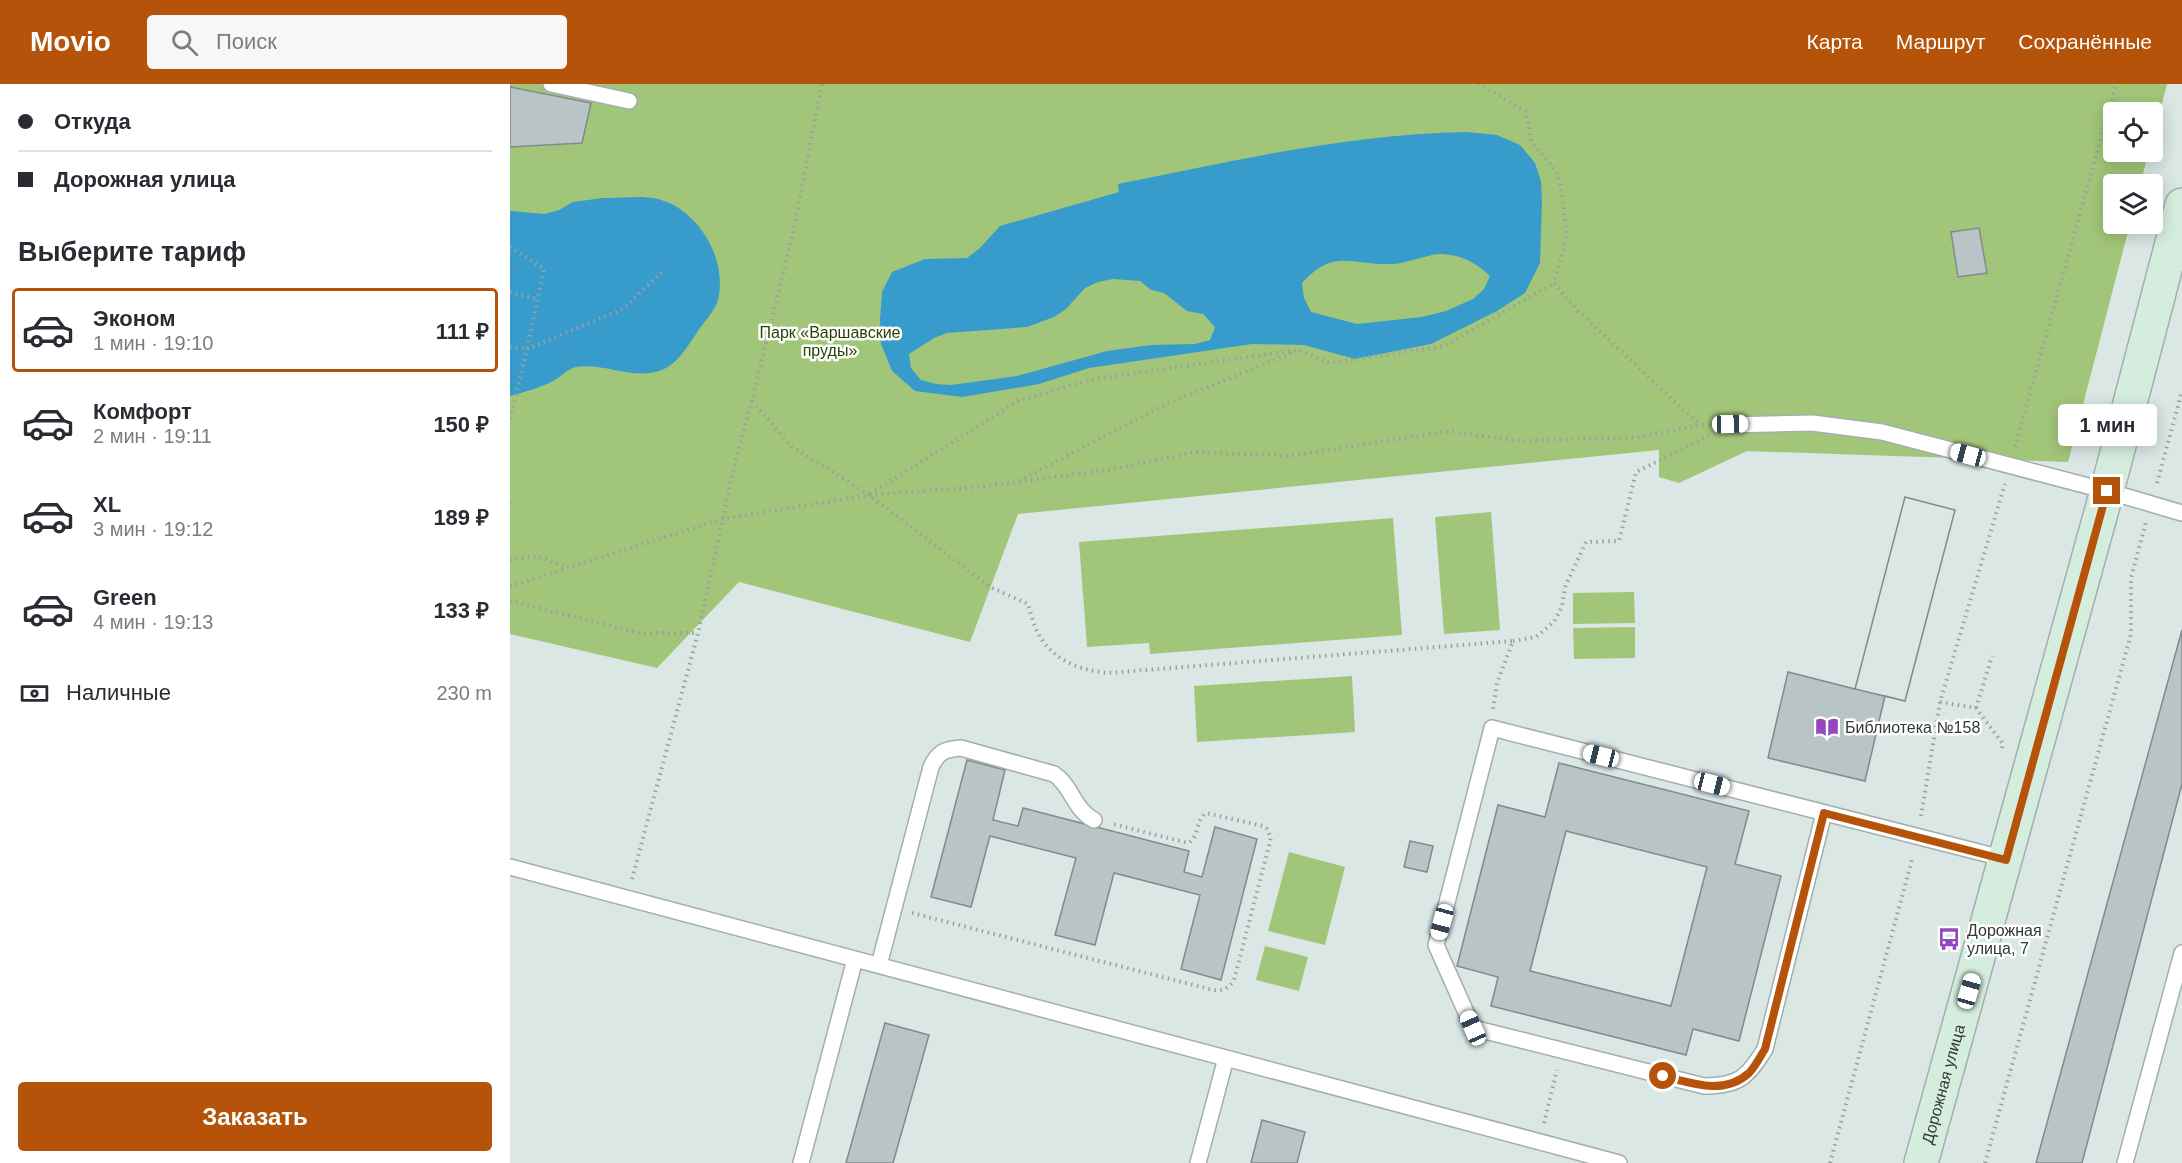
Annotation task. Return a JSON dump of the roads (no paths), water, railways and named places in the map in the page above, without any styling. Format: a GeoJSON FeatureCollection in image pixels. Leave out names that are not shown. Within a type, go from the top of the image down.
{"type":"FeatureCollection","features":[{"type":"Feature","properties":{"kind":"main road","name":"Дорожная улица"},"geometry":{"type":"LineString","coordinates":[[1921,1163],[2107,491],[2182,205]]}},
{"type":"Feature","properties":{"kind":"lane"},"geometry":{"type":"LineString","coordinates":[[551,84],[629,101]]}},
{"type":"Feature","properties":{"kind":"lane"},"geometry":{"type":"LineString","coordinates":[[1730,424],[1812,423],[1882,432],[2182,513]]}},
{"type":"Feature","properties":{"kind":"lane"},"geometry":{"type":"LineString","coordinates":[[1824,813],[1765,1049],[1750,1072],[1738,1081],[1725,1086],[1704,1086],[1473,1028],[1436,945],[1492,728],[1918,837],[2006,860]]}},
{"type":"Feature","properties":{"kind":"lane"},"geometry":{"type":"LineString","coordinates":[[879,965],[931,767],[936,756],[946,749],[962,748],[1054,774],[1064,782],[1079,808],[1094,820]]}},
{"type":"Feature","properties":{"kind":"lane"},"geometry":{"type":"LineString","coordinates":[[510,867],[1613,1162]]}},
{"type":"Feature","properties":{"kind":"lane"},"geometry":{"type":"LineString","coordinates":[[2125,1163],[2182,953]]}},
{"type":"Feature","properties":{"kind":"lane"},"geometry":{"type":"LineString","coordinates":[[801,1163],[855,958]]}},
{"type":"Feature","properties":{"kind":"lane"},"geometry":{"type":"LineString","coordinates":[[1198,1163],[1226,1058]]}},
{"type":"Feature","properties":{"kind":"water"},"geometry":{"type":"Polygon","coordinates":[[[1467,132],[1497,135],[1520,145],[1535,163],[1541,181],[1542,202],[1540,263],[1525,293],[1497,311],[1431,344],[1355,359],[1304,345],[1252,344],[1089,368],[1039,384],[962,397],[915,391],[892,371],[881,344],[880,320],[882,292],[892,272],[925,259],[967,258],[980,248],[1000,226],[1119,192],[1118,184],[1291,150],[1423,134],[1467,132]],[[1437,254],[1392,264],[1344,261],[1324,265],[1302,283],[1304,298],[1311,312],[1357,324],[1422,317],[1446,311],[1473,299],[1484,289],[1490,276],[1478,266],[1460,257],[1437,254]],[[1113,279],[1085,288],[1066,309],[1054,317],[1027,327],[947,333],[934,338],[909,354],[911,368],[921,380],[951,385],[1017,376],[1107,351],[1151,345],[1195,344],[1210,340],[1215,327],[1203,314],[1187,311],[1164,293],[1151,290],[1140,281],[1113,279]]]}},
{"type":"Feature","properties":{"kind":"water"},"geometry":{"type":"Polygon","coordinates":[[[603,198],[658,199],[686,213],[707,238],[714,253],[720,284],[718,300],[681,355],[662,370],[651,373],[630,373],[598,367],[576,367],[548,383],[510,396],[510,211],[545,214],[559,210],[573,202],[603,198]]]}},
{"type":"Feature","properties":{"kind":"place","name":"Библиотека №158"},"geometry":{"type":"Point","coordinates":[1827,727]}},
{"type":"Feature","properties":{"kind":"place","name":"Дорожная улица, 7"},"geometry":{"type":"Point","coordinates":[1949,939]}},
{"type":"Feature","properties":{"kind":"park label","name":"Парк «Варшавские пруды»"},"geometry":{"type":"Point","coordinates":[830,341]}}]}
